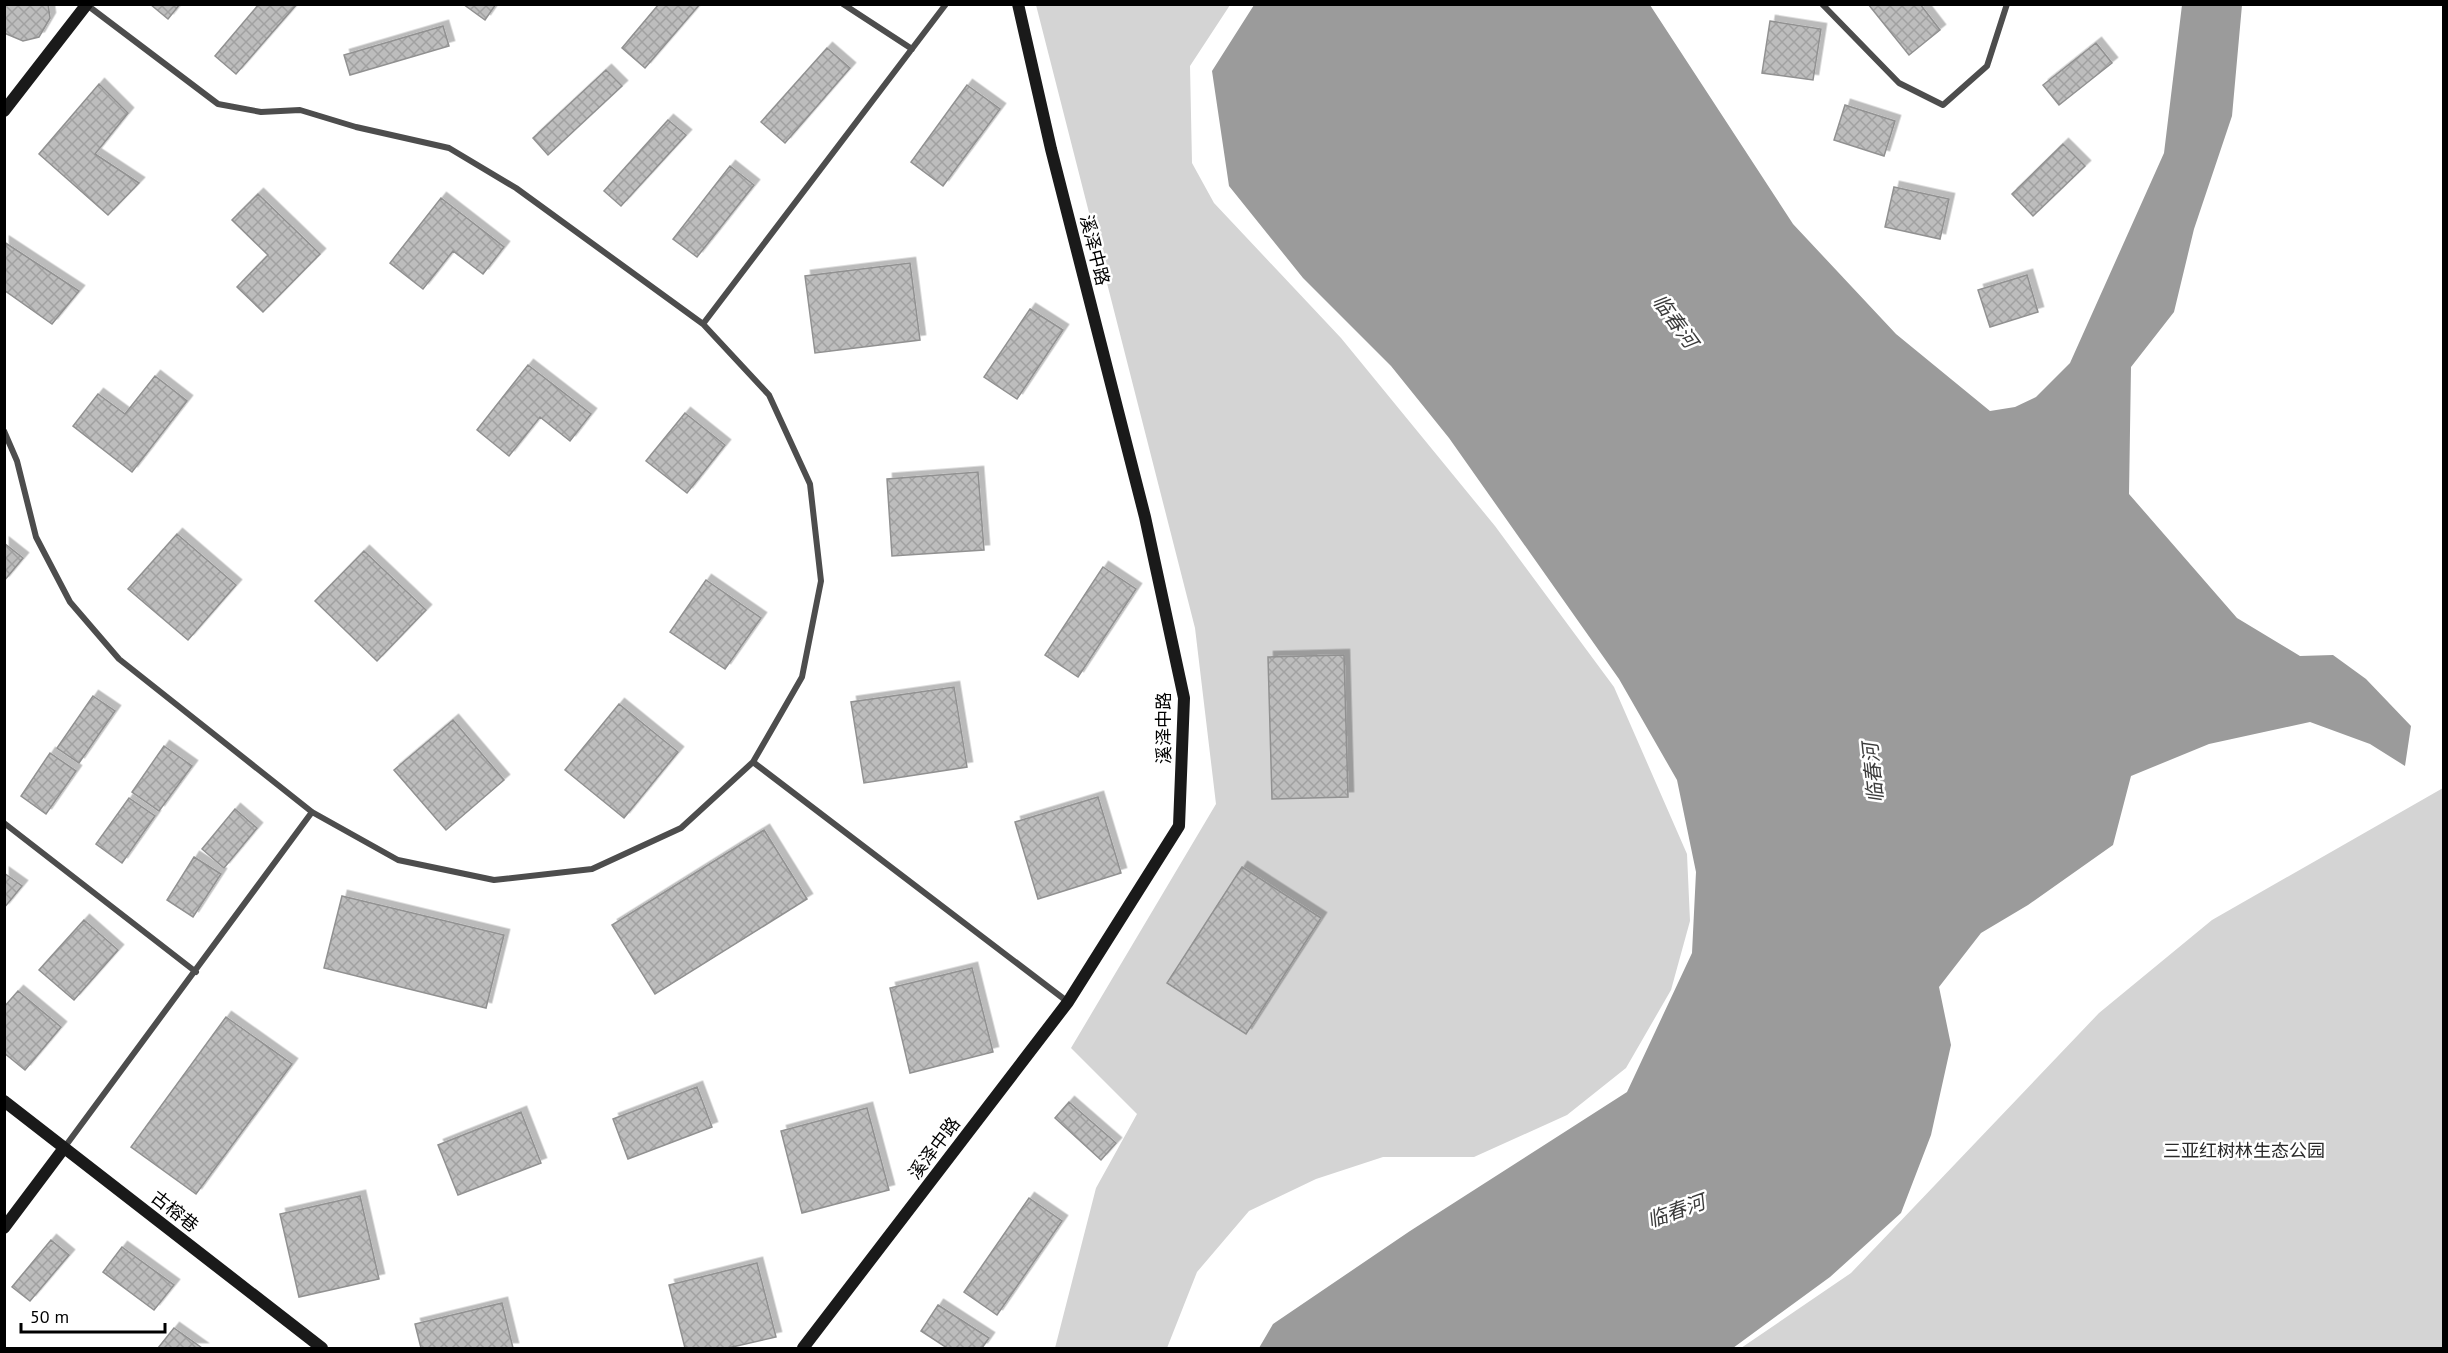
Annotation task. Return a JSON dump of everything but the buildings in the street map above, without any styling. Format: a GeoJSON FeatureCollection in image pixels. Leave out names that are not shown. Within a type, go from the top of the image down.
{"type":"FeatureCollection","features":[{"type":"Feature","properties":{"kind":"street"},"geometry":{"type":"LineString","coordinates":[[843,4],[912,49]]}},
{"type":"Feature","properties":{"kind":"street"},"geometry":{"type":"LineString","coordinates":[[703,324],[946,4]]}},
{"type":"Feature","properties":{"kind":"street","name":"溪泽中路"},"geometry":{"type":"LineString","coordinates":[[803,1348],[1068,1002],[1179,826],[1184,698],[1145,517],[1054,160],[1018,4]]}},
{"type":"Feature","properties":{"kind":"street"},"geometry":{"type":"LineString","coordinates":[[1822,4],[1899,83],[1943,105],[1987,66],[2007,4]]}},
{"type":"Feature","properties":{"kind":"street"},"geometry":{"type":"LineString","coordinates":[[4,111],[87,5],[218,104],[261,112],[300,110],[356,127],[449,148],[516,188],[703,324],[769,395],[810,484],[821,581],[802,677],[753,762],[681,828],[592,869],[494,880],[398,860],[312,812],[119,659],[70,603],[36,537],[17,461],[4,431]]}},
{"type":"Feature","properties":{"kind":"street"},"geometry":{"type":"LineString","coordinates":[[753,762],[1068,1002]]}},
{"type":"Feature","properties":{"kind":"street"},"geometry":{"type":"LineString","coordinates":[[4,1228],[196,972],[312,812]]}},
{"type":"Feature","properties":{"kind":"street"},"geometry":{"type":"LineString","coordinates":[[4,823],[196,972]]}},
{"type":"Feature","properties":{"kind":"street","name":"古榕巷"},"geometry":{"type":"LineString","coordinates":[[4,1101],[322,1348]]}},
{"type":"Feature","properties":{"kind":"green space"},"geometry":{"type":"Polygon","coordinates":[[[1036,5],[1230,5],[1190,66],[1192,163],[1214,203],[1341,338],[1495,526],[1614,687],[1687,854],[1690,921],[1671,990],[1626,1068],[1567,1115],[1474,1157],[1383,1157],[1316,1179],[1249,1211],[1197,1272],[1167,1348],[1055,1348],[1096,1188],[1137,1114],[1071,1048],[1216,804],[1195,628],[1036,5]]]}},
{"type":"Feature","properties":{"kind":"green space","name":"三亚红树林生态公园"},"geometry":{"type":"Polygon","coordinates":[[[2443,788],[2443,1348],[1741,1348],[1851,1273],[2099,1013],[2212,920],[2443,788]]]}},
{"type":"Feature","properties":{"kind":"water","name":"临春河"},"geometry":{"type":"Polygon","coordinates":[[[1254,5],[1650,5],[1793,224],[1896,334],[1990,411],[2015,407],[2036,397],[2070,363],[2164,153],[2182,5],[2242,5],[2232,116],[2194,229],[2174,312],[2131,367],[2129,494],[2237,618],[2300,656],[2333,655],[2366,679],[2411,726],[2405,766],[2370,744],[2310,722],[2209,744],[2131,776],[2113,845],[2028,905],[1981,933],[1939,987],[1951,1045],[1931,1135],[1901,1213],[1830,1277],[1733,1348],[1259,1348],[1273,1324],[1410,1231],[1627,1092],[1692,953],[1696,872],[1677,780],[1619,679],[1449,438],[1391,366],[1303,278],[1229,186],[1212,71],[1254,5]]]}}]}
